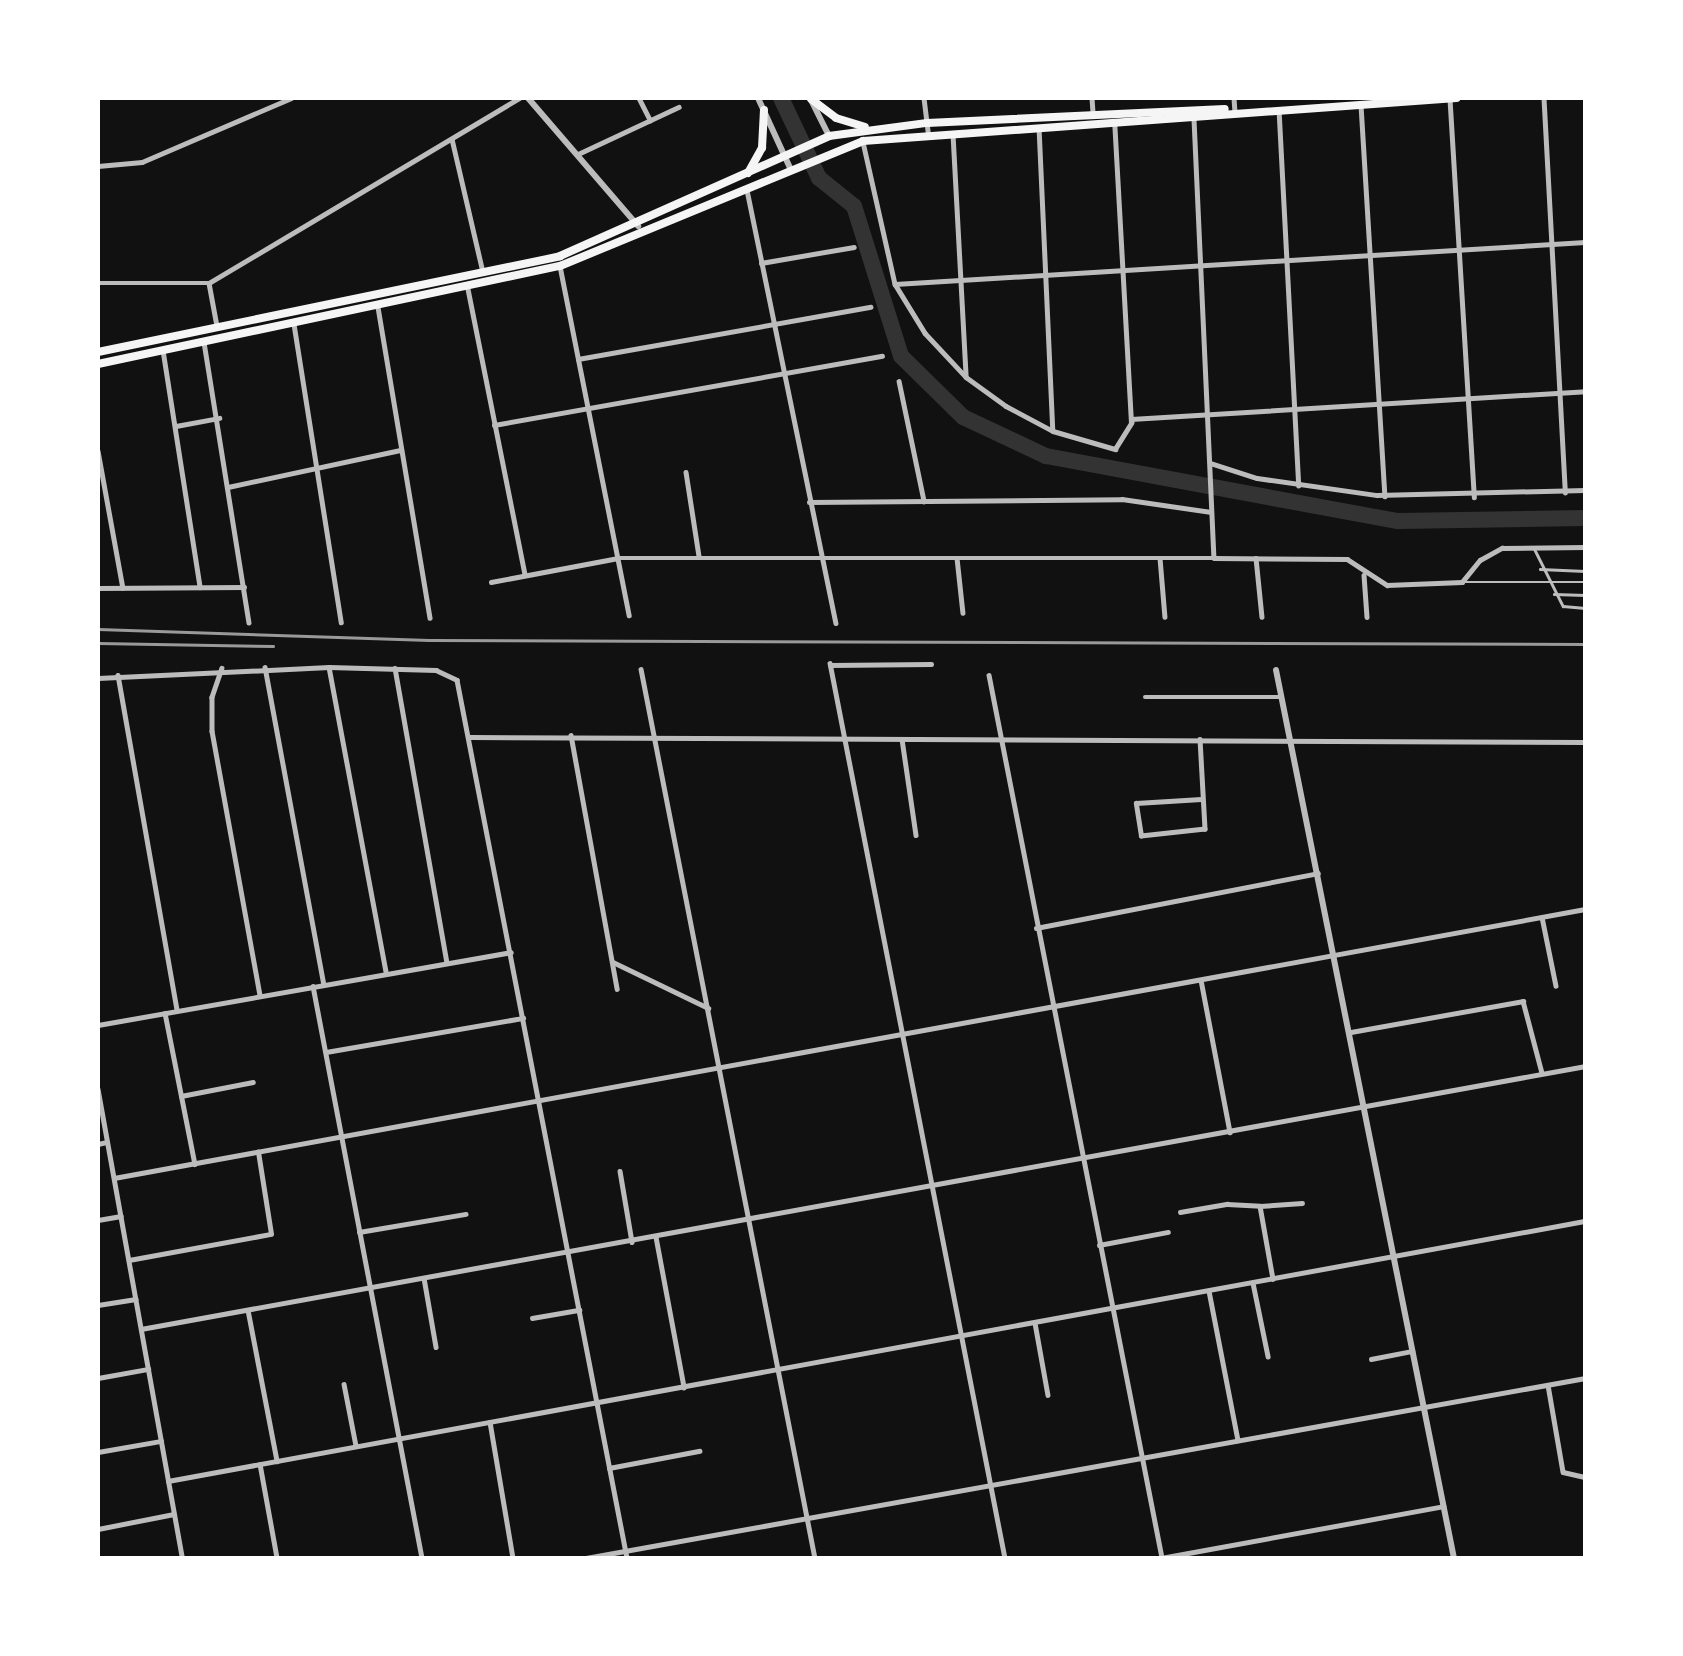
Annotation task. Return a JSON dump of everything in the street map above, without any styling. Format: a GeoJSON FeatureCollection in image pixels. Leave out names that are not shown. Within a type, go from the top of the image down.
{"type":"FeatureCollection","features":[{"type":"Feature","properties":{"kind":"main road"},"geometry":{"type":"LineString","coordinates":[[98,352],[560,256],[638,226],[825,137],[867,128],[928,128],[1093,114],[1235,111],[1350,101],[1361,103],[1455,98]]}},
{"type":"Feature","properties":{"kind":"main road"},"geometry":{"type":"LineString","coordinates":[[811,99],[836,118],[867,128]]}},
{"type":"Feature","properties":{"kind":"main road"},"geometry":{"type":"LineString","coordinates":[[744,177],[762,148],[764,110]]}},
{"type":"Feature","properties":{"kind":"main road"},"geometry":{"type":"LineString","coordinates":[[98,364],[468,289],[560,266],[747,190],[828,151],[863,141],[928,128],[953,131],[1194,119],[1235,111]]}},
{"type":"Feature","properties":{"kind":"main road"},"geometry":{"type":"LineString","coordinates":[[1066,125],[1093,114]]}},
{"type":"Feature","properties":{"kind":"main road"},"geometry":{"type":"LineString","coordinates":[[825,137],[828,151]]}},
{"type":"Feature","properties":{"kind":"street"},"geometry":{"type":"LineString","coordinates":[[98,166],[142,162],[291,98]]}},
{"type":"Feature","properties":{"kind":"street"},"geometry":{"type":"LineString","coordinates":[[98,283],[209,283],[519,98]]}},
{"type":"Feature","properties":{"kind":"street"},"geometry":{"type":"LineString","coordinates":[[528,98],[638,226]]}},
{"type":"Feature","properties":{"kind":"street"},"geometry":{"type":"LineString","coordinates":[[639,98],[650,120]]}},
{"type":"Feature","properties":{"kind":"street"},"geometry":{"type":"LineString","coordinates":[[758,98],[788,154],[791,170]]}},
{"type":"Feature","properties":{"kind":"street"},"geometry":{"type":"LineString","coordinates":[[924,98],[928,128]]}},
{"type":"Feature","properties":{"kind":"street"},"geometry":{"type":"LineString","coordinates":[[1092,98],[1093,114]]}},
{"type":"Feature","properties":{"kind":"street"},"geometry":{"type":"LineString","coordinates":[[1234,98],[1235,111]]}},
{"type":"Feature","properties":{"kind":"street"},"geometry":{"type":"LineString","coordinates":[[1450,98],[1474,498]]}},
{"type":"Feature","properties":{"kind":"street"},"geometry":{"type":"LineString","coordinates":[[1544,98],[1565,492]]}},
{"type":"Feature","properties":{"kind":"street"},"geometry":{"type":"LineString","coordinates":[[811,99],[825,137]]}},
{"type":"Feature","properties":{"kind":"street"},"geometry":{"type":"LineString","coordinates":[[1361,103],[1385,496]]}},
{"type":"Feature","properties":{"kind":"street"},"geometry":{"type":"LineString","coordinates":[[578,154],[679,107]]}},
{"type":"Feature","properties":{"kind":"street"},"geometry":{"type":"LineString","coordinates":[[1279,108],[1299,485]]}},
{"type":"Feature","properties":{"kind":"street"},"geometry":{"type":"LineString","coordinates":[[1194,119],[1214,558]]}},
{"type":"Feature","properties":{"kind":"street"},"geometry":{"type":"LineString","coordinates":[[863,141],[895,284],[925,333],[966,377],[1053,431],[1115,449],[1131,419],[1114,123]]}},
{"type":"Feature","properties":{"kind":"street"},"geometry":{"type":"LineString","coordinates":[[1039,126],[1053,431]]}},
{"type":"Feature","properties":{"kind":"street"},"geometry":{"type":"LineString","coordinates":[[953,131],[966,377]]}},
{"type":"Feature","properties":{"kind":"street"},"geometry":{"type":"LineString","coordinates":[[452,139],[483,274]]}},
{"type":"Feature","properties":{"kind":"street"},"geometry":{"type":"LineString","coordinates":[[747,190],[819,556],[836,623]]}},
{"type":"Feature","properties":{"kind":"street"},"geometry":{"type":"LineString","coordinates":[[895,284],[1585,242]]}},
{"type":"Feature","properties":{"kind":"street"},"geometry":{"type":"LineString","coordinates":[[761,263],[854,247]]}},
{"type":"Feature","properties":{"kind":"street"},"geometry":{"type":"LineString","coordinates":[[560,266],[585,408],[629,615]]}},
{"type":"Feature","properties":{"kind":"street"},"geometry":{"type":"LineString","coordinates":[[209,283],[217,328]]}},
{"type":"Feature","properties":{"kind":"street"},"geometry":{"type":"LineString","coordinates":[[468,289],[525,574]]}},
{"type":"Feature","properties":{"kind":"street"},"geometry":{"type":"LineString","coordinates":[[378,307],[430,618]]}},
{"type":"Feature","properties":{"kind":"street"},"geometry":{"type":"LineString","coordinates":[[578,359],[773,321],[870,307]]}},
{"type":"Feature","properties":{"kind":"street"},"geometry":{"type":"LineString","coordinates":[[293,324],[341,622]]}},
{"type":"Feature","properties":{"kind":"street"},"geometry":{"type":"LineString","coordinates":[[204,342],[219,418],[248,622]]}},
{"type":"Feature","properties":{"kind":"street"},"geometry":{"type":"LineString","coordinates":[[163,349],[200,587]]}},
{"type":"Feature","properties":{"kind":"street"},"geometry":{"type":"LineString","coordinates":[[494,425],[784,370],[882,356]]}},
{"type":"Feature","properties":{"kind":"street"},"geometry":{"type":"LineString","coordinates":[[899,381],[924,501]]}},
{"type":"Feature","properties":{"kind":"street"},"geometry":{"type":"LineString","coordinates":[[1131,419],[1585,391]]}},
{"type":"Feature","properties":{"kind":"street"},"geometry":{"type":"LineString","coordinates":[[176,426],[219,418]]}},
{"type":"Feature","properties":{"kind":"street"},"geometry":{"type":"LineString","coordinates":[[228,487],[401,450]]}},
{"type":"Feature","properties":{"kind":"street"},"geometry":{"type":"LineString","coordinates":[[98,451],[123,588]]}},
{"type":"Feature","properties":{"kind":"street"},"geometry":{"type":"LineString","coordinates":[[1210,463],[1299,485],[1385,496],[1474,498],[1585,490]]}},
{"type":"Feature","properties":{"kind":"street"},"geometry":{"type":"LineString","coordinates":[[686,472],[699,556]]}},
{"type":"Feature","properties":{"kind":"street"},"geometry":{"type":"LineString","coordinates":[[809,502],[1122,499],[1211,512]]}},
{"type":"Feature","properties":{"kind":"street"},"geometry":{"type":"LineString","coordinates":[[491,582],[618,558],[819,556],[1347,559],[1364,574],[1387,585],[1462,582],[1492,552],[1533,545],[1585,547]]}},
{"type":"Feature","properties":{"kind":"street"},"geometry":{"type":"LineString","coordinates":[[957,558],[963,613]]}},
{"type":"Feature","properties":{"kind":"street"},"geometry":{"type":"LineString","coordinates":[[1160,558],[1165,617]]}},
{"type":"Feature","properties":{"kind":"street"},"geometry":{"type":"LineString","coordinates":[[1256,558],[1262,617]]}},
{"type":"Feature","properties":{"kind":"street"},"geometry":{"type":"LineString","coordinates":[[1364,574],[1367,617]]}},
{"type":"Feature","properties":{"kind":"street"},"geometry":{"type":"LineString","coordinates":[[98,588],[244,587]]}},
{"type":"Feature","properties":{"kind":"street"},"geometry":{"type":"LineString","coordinates":[[931,664],[830,664],[929,1187],[1005,1558]]}},
{"type":"Feature","properties":{"kind":"street"},"geometry":{"type":"LineString","coordinates":[[265,667],[324,984]]}},
{"type":"Feature","properties":{"kind":"street"},"geometry":{"type":"LineString","coordinates":[[98,678],[265,667],[395,668],[452,673],[470,737],[627,1558]]}},
{"type":"Feature","properties":{"kind":"street"},"geometry":{"type":"LineString","coordinates":[[329,667],[386,973]]}},
{"type":"Feature","properties":{"kind":"street"},"geometry":{"type":"LineString","coordinates":[[222,668],[212,697],[212,731],[260,996]]}},
{"type":"Feature","properties":{"kind":"street"},"geometry":{"type":"LineString","coordinates":[[395,668],[447,962]]}},
{"type":"Feature","properties":{"kind":"street"},"geometry":{"type":"LineString","coordinates":[[641,670],[815,1558]]}},
{"type":"Feature","properties":{"kind":"street"},"geometry":{"type":"LineString","coordinates":[[1276,670],[1319,873],[1454,1558]]}},
{"type":"Feature","properties":{"kind":"street"},"geometry":{"type":"LineString","coordinates":[[118,675],[177,1011]]}},
{"type":"Feature","properties":{"kind":"street"},"geometry":{"type":"LineString","coordinates":[[989,675],[1036,928],[1161,1558],[1443,1506]]}},
{"type":"Feature","properties":{"kind":"street"},"geometry":{"type":"LineString","coordinates":[[1145,697],[1281,697]]}},
{"type":"Feature","properties":{"kind":"street"},"geometry":{"type":"LineString","coordinates":[[572,735],[617,989]]}},
{"type":"Feature","properties":{"kind":"street"},"geometry":{"type":"LineString","coordinates":[[470,737],[654,735],[843,740],[1001,738],[1585,742]]}},
{"type":"Feature","properties":{"kind":"street"},"geometry":{"type":"LineString","coordinates":[[902,739],[916,835]]}},
{"type":"Feature","properties":{"kind":"street"},"geometry":{"type":"LineString","coordinates":[[1200,739],[1201,799],[1206,827],[1142,837],[1135,806],[1201,799]]}},
{"type":"Feature","properties":{"kind":"street"},"geometry":{"type":"LineString","coordinates":[[1036,928],[1319,873]]}},
{"type":"Feature","properties":{"kind":"street"},"geometry":{"type":"LineString","coordinates":[[114,1178],[720,1070],[1585,909]]}},
{"type":"Feature","properties":{"kind":"street"},"geometry":{"type":"LineString","coordinates":[[1542,917],[1556,986]]}},
{"type":"Feature","properties":{"kind":"street"},"geometry":{"type":"LineString","coordinates":[[98,1025],[511,952]]}},
{"type":"Feature","properties":{"kind":"street"},"geometry":{"type":"LineString","coordinates":[[612,962],[708,1008]]}},
{"type":"Feature","properties":{"kind":"street"},"geometry":{"type":"LineString","coordinates":[[1201,980],[1230,1132]]}},
{"type":"Feature","properties":{"kind":"street"},"geometry":{"type":"LineString","coordinates":[[313,986],[422,1558]]}},
{"type":"Feature","properties":{"kind":"street"},"geometry":{"type":"LineString","coordinates":[[1350,1032],[1523,1001],[1542,1073]]}},
{"type":"Feature","properties":{"kind":"street"},"geometry":{"type":"LineString","coordinates":[[165,1013],[195,1164]]}},
{"type":"Feature","properties":{"kind":"street"},"geometry":{"type":"LineString","coordinates":[[326,1052],[523,1018]]}},
{"type":"Feature","properties":{"kind":"street"},"geometry":{"type":"LineString","coordinates":[[141,1329],[632,1242],[1585,1066]]}},
{"type":"Feature","properties":{"kind":"street"},"geometry":{"type":"LineString","coordinates":[[181,1096],[253,1082]]}},
{"type":"Feature","properties":{"kind":"street"},"geometry":{"type":"LineString","coordinates":[[98,1089],[182,1558]]}},
{"type":"Feature","properties":{"kind":"street"},"geometry":{"type":"LineString","coordinates":[[98,1144],[107,1142]]}},
{"type":"Feature","properties":{"kind":"street"},"geometry":{"type":"LineString","coordinates":[[129,1260],[272,1232],[258,1152]]}},
{"type":"Feature","properties":{"kind":"street"},"geometry":{"type":"LineString","coordinates":[[620,1171],[632,1242]]}},
{"type":"Feature","properties":{"kind":"street"},"geometry":{"type":"LineString","coordinates":[[1180,1212],[1227,1203],[1260,1206],[1302,1203]]}},
{"type":"Feature","properties":{"kind":"street"},"geometry":{"type":"LineString","coordinates":[[1260,1206],[1273,1279]]}},
{"type":"Feature","properties":{"kind":"street"},"geometry":{"type":"LineString","coordinates":[[359,1232],[465,1214]]}},
{"type":"Feature","properties":{"kind":"street"},"geometry":{"type":"LineString","coordinates":[[98,1220],[121,1216]]}},
{"type":"Feature","properties":{"kind":"street"},"geometry":{"type":"LineString","coordinates":[[168,1481],[1585,1222]]}},
{"type":"Feature","properties":{"kind":"street"},"geometry":{"type":"LineString","coordinates":[[1099,1245],[1168,1232]]}},
{"type":"Feature","properties":{"kind":"street"},"geometry":{"type":"LineString","coordinates":[[656,1237],[684,1387]]}},
{"type":"Feature","properties":{"kind":"street"},"geometry":{"type":"LineString","coordinates":[[424,1278],[436,1347]]}},
{"type":"Feature","properties":{"kind":"street"},"geometry":{"type":"LineString","coordinates":[[1253,1283],[1268,1356]]}},
{"type":"Feature","properties":{"kind":"street"},"geometry":{"type":"LineString","coordinates":[[1209,1291],[1238,1440]]}},
{"type":"Feature","properties":{"kind":"street"},"geometry":{"type":"LineString","coordinates":[[98,1305],[136,1299]]}},
{"type":"Feature","properties":{"kind":"street"},"geometry":{"type":"LineString","coordinates":[[248,1310],[277,1461]]}},
{"type":"Feature","properties":{"kind":"street"},"geometry":{"type":"LineString","coordinates":[[532,1318],[579,1310]]}},
{"type":"Feature","properties":{"kind":"street"},"geometry":{"type":"LineString","coordinates":[[1035,1323],[1048,1395]]}},
{"type":"Feature","properties":{"kind":"street"},"geometry":{"type":"LineString","coordinates":[[1371,1359],[1413,1351]]}},
{"type":"Feature","properties":{"kind":"street"},"geometry":{"type":"LineString","coordinates":[[98,1378],[148,1369]]}},
{"type":"Feature","properties":{"kind":"street"},"geometry":{"type":"LineString","coordinates":[[586,1558],[1585,1378]]}},
{"type":"Feature","properties":{"kind":"street"},"geometry":{"type":"LineString","coordinates":[[344,1384],[356,1446]]}},
{"type":"Feature","properties":{"kind":"street"},"geometry":{"type":"LineString","coordinates":[[1548,1385],[1565,1476],[1585,1477]]}},
{"type":"Feature","properties":{"kind":"street"},"geometry":{"type":"LineString","coordinates":[[490,1422],[513,1558]]}},
{"type":"Feature","properties":{"kind":"street"},"geometry":{"type":"LineString","coordinates":[[98,1452],[161,1441]]}},
{"type":"Feature","properties":{"kind":"street"},"geometry":{"type":"LineString","coordinates":[[609,1468],[699,1451]]}},
{"type":"Feature","properties":{"kind":"street"},"geometry":{"type":"LineString","coordinates":[[260,1464],[277,1558]]}},
{"type":"Feature","properties":{"kind":"street"},"geometry":{"type":"LineString","coordinates":[[98,1529],[174,1514]]}},
{"type":"Feature","properties":{"kind":"lane"},"geometry":{"type":"LineString","coordinates":[[1533,545],[1545,581],[1554,594],[1565,607],[1585,608]]}},
{"type":"Feature","properties":{"kind":"lane"},"geometry":{"type":"LineString","coordinates":[[1540,569],[1585,572]]}},
{"type":"Feature","properties":{"kind":"lane"},"geometry":{"type":"LineString","coordinates":[[1462,582],[1585,582]]}},
{"type":"Feature","properties":{"kind":"lane"},"geometry":{"type":"LineString","coordinates":[[1554,594],[1585,595]]}},
{"type":"Feature","properties":{"kind":"waterway"},"geometry":{"type":"LineString","coordinates":[[781,98],[819,178],[854,206],[901,356],[963,417],[1046,456],[1398,521],[1585,518]]}},
{"type":"Feature","properties":{"kind":"railway"},"geometry":{"type":"LineString","coordinates":[[98,629],[429,640],[1585,644]]}},
{"type":"Feature","properties":{"kind":"railway"},"geometry":{"type":"LineString","coordinates":[[98,643],[273,646]]}}]}
